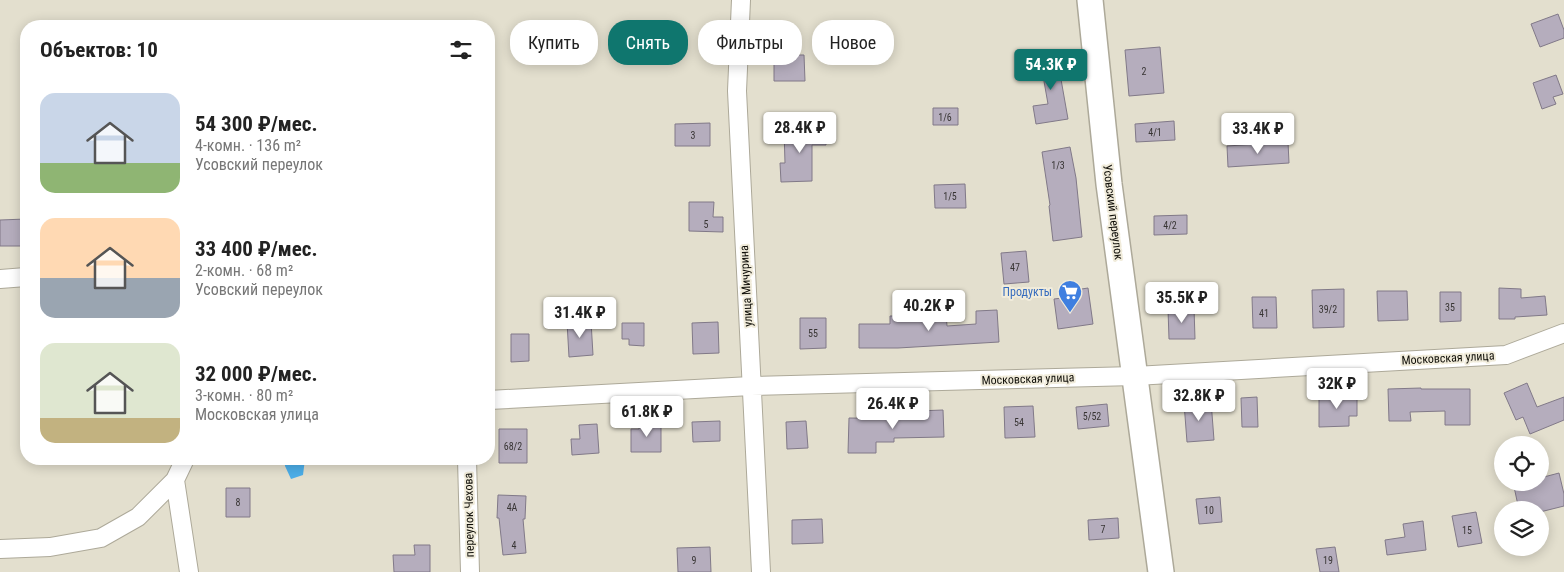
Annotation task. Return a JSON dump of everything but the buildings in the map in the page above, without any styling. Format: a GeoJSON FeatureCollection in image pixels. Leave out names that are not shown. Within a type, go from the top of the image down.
{"type":"FeatureCollection","features":[{"type":"Feature","properties":{"kind":"street","name":"улица Мичурина"},"geometry":{"type":"LineString","coordinates":[[741,0],[738,91],[761,572]]}},
{"type":"Feature","properties":{"kind":"street","name":"Усовский переулок"},"geometry":{"type":"LineString","coordinates":[[1090,0],[1109,184],[1161,572]]}},
{"type":"Feature","properties":{"kind":"street"},"geometry":{"type":"LineString","coordinates":[[0,279],[20,277]]}},
{"type":"Feature","properties":{"kind":"street","name":"Московская улица"},"geometry":{"type":"LineString","coordinates":[[495,400],[751,386],[1134,376],[1506,355],[1564,333]]}},
{"type":"Feature","properties":{"kind":"street"},"geometry":{"type":"LineString","coordinates":[[0,549],[50,547],[101,538],[138,517],[175,480],[182,465]]}},
{"type":"Feature","properties":{"kind":"street","name":"переулок Чехова"},"geometry":{"type":"LineString","coordinates":[[467,465],[470,572]]}},
{"type":"Feature","properties":{"kind":"street"},"geometry":{"type":"LineString","coordinates":[[175,480],[189,572]]}},
{"type":"Feature","properties":{"kind":"water"},"geometry":{"type":"Polygon","coordinates":[[[304,465],[303,475],[291,479],[285,466],[304,465]]]}},
{"type":"Feature","properties":{"kind":"place","name":"Продукты"},"geometry":{"type":"Point","coordinates":[1070,313]}}]}
